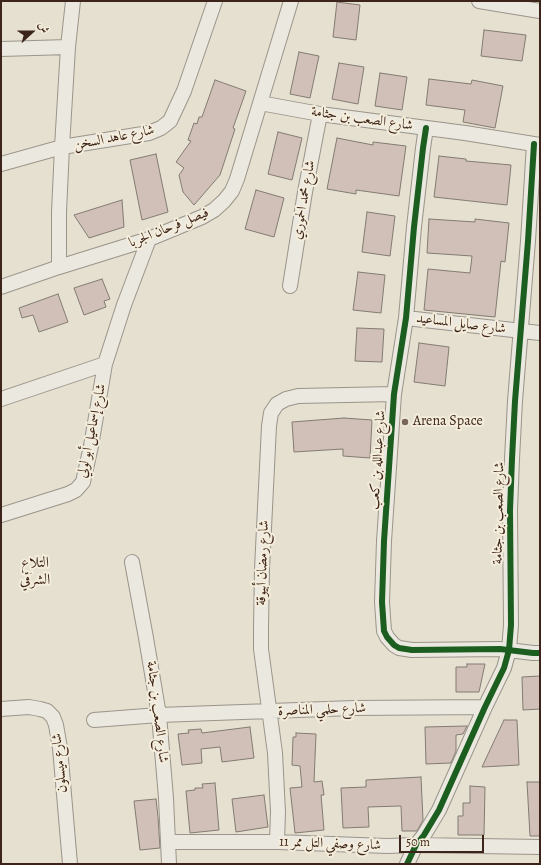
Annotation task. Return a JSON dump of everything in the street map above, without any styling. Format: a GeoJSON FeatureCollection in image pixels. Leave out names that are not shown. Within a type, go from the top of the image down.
{"type":"FeatureCollection","features":[{"type":"Feature","properties":{"kind":"street"},"geometry":{"type":"LineString","coordinates":[[59,267],[59,212],[62,147],[68,47],[73,1]]}},
{"type":"Feature","properties":{"kind":"street","name":"شارع عاهد السخن"},"geometry":{"type":"LineString","coordinates":[[1,164],[62,147],[150,133],[161,128],[170,121],[184,91],[215,1]]}},
{"type":"Feature","properties":{"kind":"street","name":"فيصل فرحان الجربا"},"geometry":{"type":"LineString","coordinates":[[1,287],[149,239],[202,217],[214,210],[224,201],[232,191],[237,179],[291,1]]}},
{"type":"Feature","properties":{"kind":"street"},"geometry":{"type":"LineString","coordinates":[[479,1],[540,11]]}},
{"type":"Feature","properties":{"kind":"street"},"geometry":{"type":"LineString","coordinates":[[1,49],[68,47]]}},
{"type":"Feature","properties":{"kind":"street","name":"شارع الصعب بن جثامة"},"geometry":{"type":"LineString","coordinates":[[260,103],[320,114],[486,136],[537,145],[515,401],[510,510],[511,625],[509,650],[504,668],[485,706],[439,810],[416,845],[407,864]]}},
{"type":"Feature","properties":{"kind":"street","name":"شارع محمد الحموري"},"geometry":{"type":"LineString","coordinates":[[290,286],[305,192],[320,114]]}},
{"type":"Feature","properties":{"kind":"street","name":"شارع عبدالله بن كعب"},"geometry":{"type":"LineString","coordinates":[[426,128],[406,318],[394,394],[384,541],[382,602],[384,631],[387,638],[394,645],[399,648],[412,650],[500,649],[540,653]]}},
{"type":"Feature","properties":{"kind":"street","name":"شارع إسماعيل أبو لولي"},"geometry":{"type":"LineString","coordinates":[[1,516],[68,494],[76,490],[83,482],[91,446],[105,364],[124,305],[149,239]]}},
{"type":"Feature","properties":{"kind":"street","name":"شارع صايل المساعيد"},"geometry":{"type":"LineString","coordinates":[[406,318],[540,333]]}},
{"type":"Feature","properties":{"kind":"street","name":"شارع إسماعيل أبو لولي"},"geometry":{"type":"LineString","coordinates":[[1,399],[105,364]]}},
{"type":"Feature","properties":{"kind":"street","name":"شارع رمضان أبيوقة"},"geometry":{"type":"LineString","coordinates":[[277,842],[278,812],[275,753],[261,650],[262,569],[269,426],[271,413],[277,404],[286,399],[298,396],[394,394]]}},
{"type":"Feature","properties":{"kind":"street","name":"شارع الصعب بن جثامة"},"geometry":{"type":"LineString","coordinates":[[132,562],[159,715],[166,791],[169,864]]}},
{"type":"Feature","properties":{"kind":"street","name":"شارع حلمي المناصرة"},"geometry":{"type":"LineString","coordinates":[[94,720],[159,715],[361,708],[485,706]]}},
{"type":"Feature","properties":{"kind":"street","name":"شارع ميسلون"},"geometry":{"type":"LineString","coordinates":[[1,708],[29,707],[47,711],[53,717],[60,748],[70,864]]}},
{"type":"Feature","properties":{"kind":"street","name":"شارع وصفي التل ممر 11"},"geometry":{"type":"LineString","coordinates":[[168,842],[277,842],[387,846],[540,847]]}},
{"type":"Feature","properties":{"kind":"building"},"geometry":{"type":"Polygon","coordinates":[[[337,2],[360,5],[356,40],[333,37],[337,2]]]}},
{"type":"Feature","properties":{"kind":"building"},"geometry":{"type":"Polygon","coordinates":[[[484,30],[526,35],[522,61],[481,56],[484,30]]]}},
{"type":"Feature","properties":{"kind":"building"},"geometry":{"type":"Polygon","coordinates":[[[299,52],[319,56],[310,98],[290,94],[299,52]]]}},
{"type":"Feature","properties":{"kind":"building"},"geometry":{"type":"Polygon","coordinates":[[[339,63],[364,67],[358,104],[332,99],[339,63]]]}},
{"type":"Feature","properties":{"kind":"building"},"geometry":{"type":"Polygon","coordinates":[[[380,73],[407,77],[402,110],[375,106],[380,73]]]}},
{"type":"Feature","properties":{"kind":"building"},"geometry":{"type":"Polygon","coordinates":[[[429,79],[471,84],[472,80],[503,86],[495,128],[463,122],[465,110],[426,105],[429,79]]]}},
{"type":"Feature","properties":{"kind":"building"},"geometry":{"type":"Polygon","coordinates":[[[215,80],[246,91],[233,128],[235,129],[220,175],[194,205],[183,192],[179,175],[184,168],[176,162],[191,141],[188,140],[194,123],[197,124],[199,117],[202,117],[215,80]]]}},
{"type":"Feature","properties":{"kind":"building"},"geometry":{"type":"Polygon","coordinates":[[[278,132],[302,138],[292,180],[268,174],[278,132]]]}},
{"type":"Feature","properties":{"kind":"building"},"geometry":{"type":"Polygon","coordinates":[[[337,138],[373,145],[373,142],[406,146],[399,196],[356,190],[356,194],[327,189],[337,138]]]}},
{"type":"Feature","properties":{"kind":"building"},"geometry":{"type":"Polygon","coordinates":[[[156,154],[168,212],[142,220],[130,160],[156,154]]]}},
{"type":"Feature","properties":{"kind":"building"},"geometry":{"type":"Polygon","coordinates":[[[439,156],[466,159],[466,161],[511,165],[507,205],[434,197],[439,156]]]}},
{"type":"Feature","properties":{"kind":"building"},"geometry":{"type":"Polygon","coordinates":[[[256,190],[284,198],[274,237],[245,229],[256,190]]]}},
{"type":"Feature","properties":{"kind":"building"},"geometry":{"type":"Polygon","coordinates":[[[122,200],[124,227],[89,238],[74,215],[122,200]]]}},
{"type":"Feature","properties":{"kind":"building"},"geometry":{"type":"Polygon","coordinates":[[[367,212],[395,216],[390,256],[362,252],[367,212]]]}},
{"type":"Feature","properties":{"kind":"building"},"geometry":{"type":"Polygon","coordinates":[[[429,219],[475,222],[475,219],[509,223],[505,262],[501,261],[495,317],[424,310],[428,269],[470,273],[472,256],[427,253],[429,219]]]}},
{"type":"Feature","properties":{"kind":"building"},"geometry":{"type":"Polygon","coordinates":[[[358,272],[385,275],[381,313],[353,310],[358,272]]]}},
{"type":"Feature","properties":{"kind":"building"},"geometry":{"type":"Polygon","coordinates":[[[102,279],[110,299],[104,301],[106,307],[84,315],[74,288],[102,279]]]}},
{"type":"Feature","properties":{"kind":"building"},"geometry":{"type":"Polygon","coordinates":[[[58,294],[68,322],[39,332],[33,315],[22,318],[19,308],[58,294]]]}},
{"type":"Feature","properties":{"kind":"building"},"geometry":{"type":"Polygon","coordinates":[[[357,328],[384,329],[382,362],[355,361],[357,328]]]}},
{"type":"Feature","properties":{"kind":"building"},"geometry":{"type":"Polygon","coordinates":[[[419,343],[449,347],[445,386],[414,382],[419,343]]]}},
{"type":"Feature","properties":{"kind":"building"},"geometry":{"type":"Polygon","coordinates":[[[344,418],[372,420],[370,458],[343,456],[343,449],[294,452],[292,422],[344,418]]]}},
{"type":"Feature","properties":{"kind":"building"},"geometry":{"type":"Polygon","coordinates":[[[467,664],[485,664],[479,692],[456,692],[456,667],[467,667],[467,664]]]}},
{"type":"Feature","properties":{"kind":"building"},"geometry":{"type":"Polygon","coordinates":[[[540,676],[540,709],[523,710],[522,677],[540,676]]]}},
{"type":"Feature","properties":{"kind":"building"},"geometry":{"type":"Polygon","coordinates":[[[504,720],[517,720],[519,765],[482,767],[504,720]]]}},
{"type":"Feature","properties":{"kind":"building"},"geometry":{"type":"Polygon","coordinates":[[[467,726],[463,734],[456,735],[456,751],[451,763],[426,764],[425,727],[467,726]]]}},
{"type":"Feature","properties":{"kind":"building"},"geometry":{"type":"Polygon","coordinates":[[[250,727],[254,758],[222,762],[220,747],[201,749],[202,763],[182,765],[178,734],[189,733],[188,730],[201,729],[202,733],[250,727]]]}},
{"type":"Feature","properties":{"kind":"building"},"geometry":{"type":"Polygon","coordinates":[[[296,733],[316,734],[314,782],[322,781],[324,795],[321,795],[324,830],[295,833],[290,788],[302,787],[300,766],[292,765],[293,737],[296,737],[296,733]]]}},
{"type":"Feature","properties":{"kind":"building"},"geometry":{"type":"Polygon","coordinates":[[[421,777],[423,820],[417,831],[402,831],[401,806],[368,807],[369,827],[343,828],[341,788],[366,787],[366,780],[421,777]]]}},
{"type":"Feature","properties":{"kind":"building"},"geometry":{"type":"Polygon","coordinates":[[[527,782],[540,782],[540,836],[530,836],[527,782]]]}},
{"type":"Feature","properties":{"kind":"building"},"geometry":{"type":"Polygon","coordinates":[[[215,783],[219,830],[190,833],[186,791],[195,790],[195,788],[203,788],[202,784],[215,783]]]}},
{"type":"Feature","properties":{"kind":"building"},"geometry":{"type":"Polygon","coordinates":[[[470,786],[485,787],[484,835],[458,835],[458,816],[463,816],[463,803],[470,803],[470,786]]]}},
{"type":"Feature","properties":{"kind":"building"},"geometry":{"type":"Polygon","coordinates":[[[264,795],[268,827],[236,832],[232,799],[264,795]]]}},
{"type":"Feature","properties":{"kind":"building"},"geometry":{"type":"Polygon","coordinates":[[[156,799],[160,848],[140,850],[134,801],[156,799]]]}},
{"type":"Feature","properties":{"kind":"cycle path"},"geometry":{"type":"LineString","coordinates":[[426,128],[414,227],[406,318],[394,394],[384,541],[382,602],[384,631],[394,645],[399,648],[412,650],[500,649],[540,653]]}},
{"type":"Feature","properties":{"kind":"cycle path"},"geometry":{"type":"LineString","coordinates":[[407,864],[416,845],[439,810],[504,668],[509,650],[511,625],[510,510],[512,459],[534,144]]}},
{"type":"Feature","properties":{"kind":"place","name":"Arena Space"},"geometry":{"type":"Point","coordinates":[405,422]}},
{"type":"Feature","properties":{"kind":"district","name":"التلاع الشرقي"},"geometry":{"type":"Point","coordinates":[35,572]}}]}
